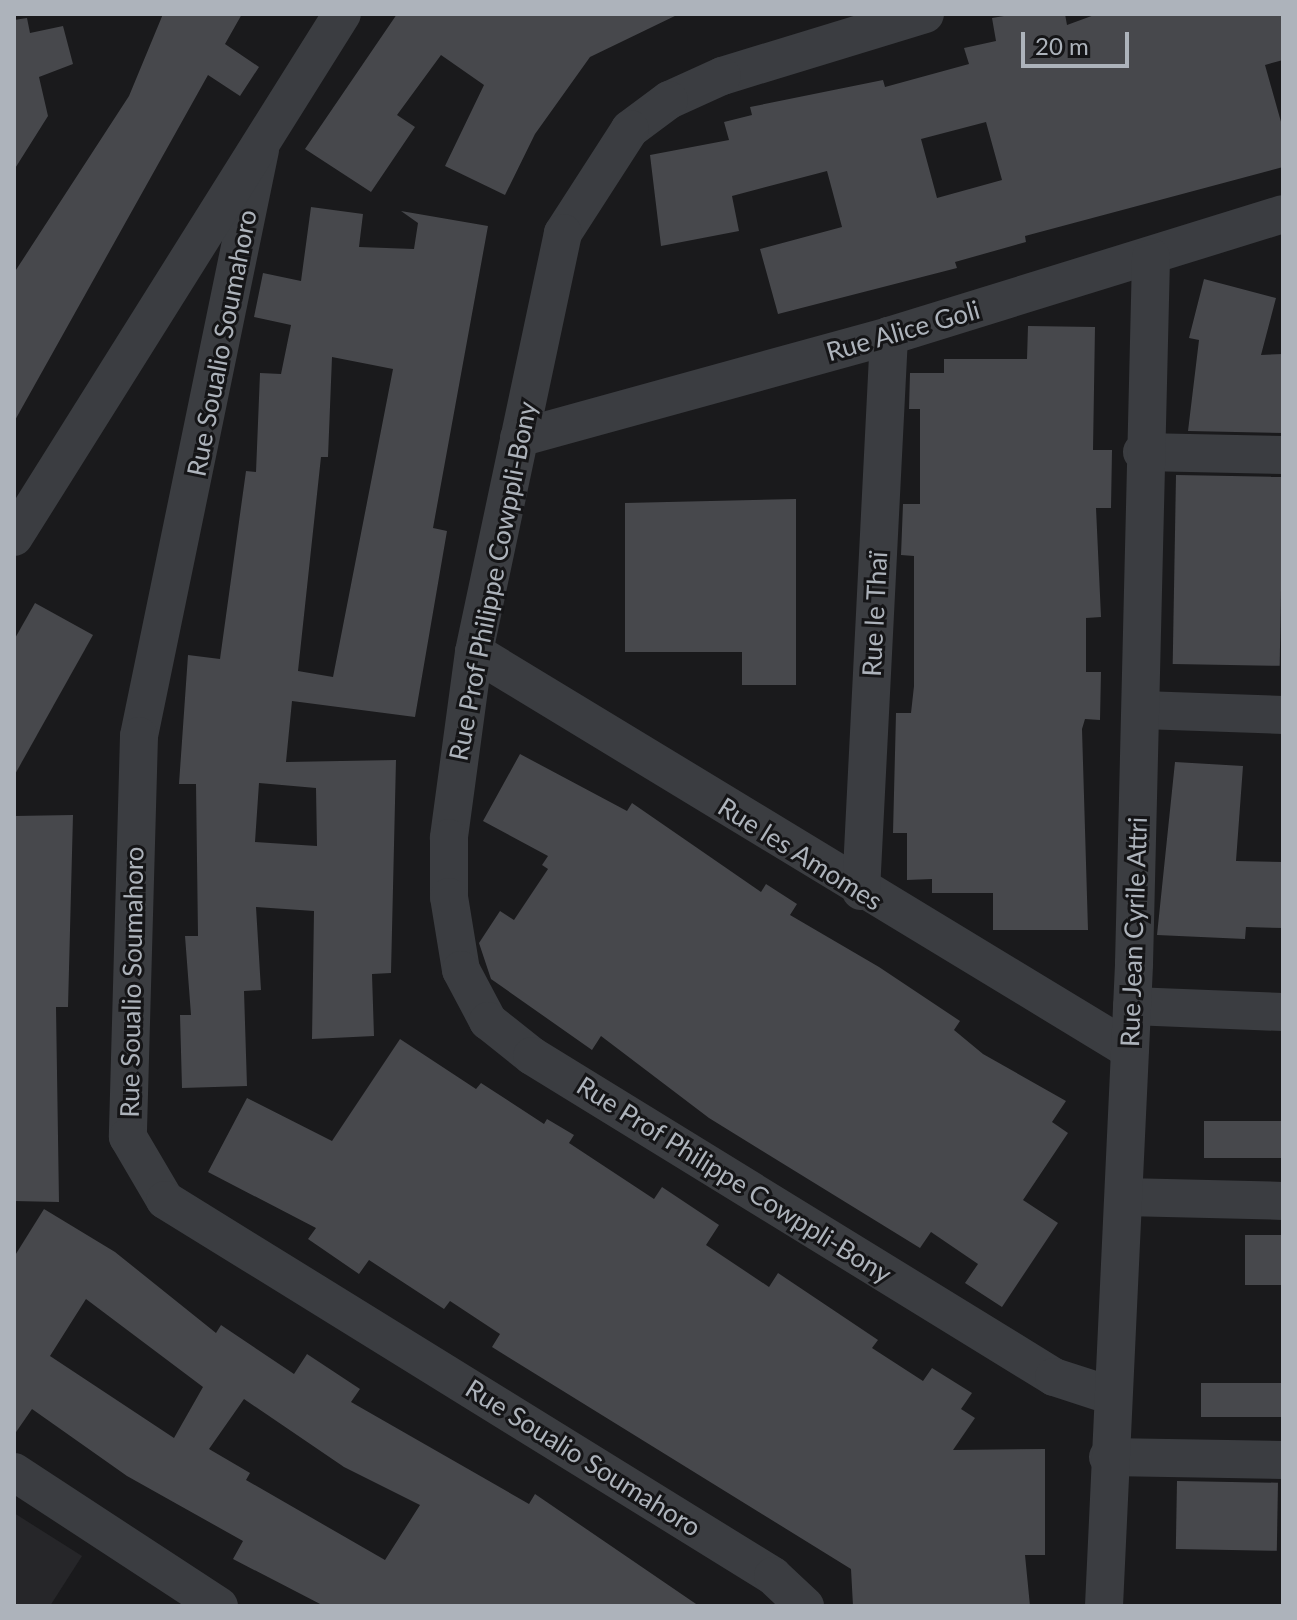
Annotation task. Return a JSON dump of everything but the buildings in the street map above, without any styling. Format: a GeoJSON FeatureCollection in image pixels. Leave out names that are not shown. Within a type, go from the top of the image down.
{"type":"FeatureCollection","features":[{"type":"Feature","properties":{"kind":"street"},"geometry":{"type":"LineString","coordinates":[[14,537],[260,150],[342,14]]}},
{"type":"Feature","properties":{"kind":"street","name":"Rue Prof Philippe Cowppli-Bony"},"geometry":{"type":"LineString","coordinates":[[925,14],[722,76],[669,100],[630,129],[563,233],[474,652],[449,838],[449,897],[461,970],[488,1021],[532,1056],[1054,1377],[1113,1396]]}},
{"type":"Feature","properties":{"kind":"street","name":"Rue Soualio Soumahoro"},"geometry":{"type":"LineString","coordinates":[[260,150],[139,736],[128,1137],[142,1172],[165,1200],[773,1576],[805,1606]]}},
{"type":"Feature","properties":{"kind":"street","name":"Rue Alice Goli"},"geometry":{"type":"LineString","coordinates":[[519,438],[889,336],[1283,214]]}},
{"type":"Feature","properties":{"kind":"street","name":"Rue Jean Cyrile Attri"},"geometry":{"type":"LineString","coordinates":[[1104,1606],[1108,1457],[1132,1006],[1142,710],[1142,452],[1151,257]]}},
{"type":"Feature","properties":{"kind":"street","name":"Rue le Thaï"},"geometry":{"type":"LineString","coordinates":[[861,891],[889,336]]}},
{"type":"Feature","properties":{"kind":"street"},"geometry":{"type":"LineString","coordinates":[[1142,452],[1283,455]]}},
{"type":"Feature","properties":{"kind":"street","name":"Rue les Amomes"},"geometry":{"type":"LineString","coordinates":[[474,652],[861,891],[1130,1050]]}},
{"type":"Feature","properties":{"kind":"street"},"geometry":{"type":"LineString","coordinates":[[1142,710],[1283,715]]}},
{"type":"Feature","properties":{"kind":"street"},"geometry":{"type":"LineString","coordinates":[[1132,1006],[1283,1012]]}},
{"type":"Feature","properties":{"kind":"street"},"geometry":{"type":"LineString","coordinates":[[1124,1197],[1283,1201]]}},
{"type":"Feature","properties":{"kind":"street"},"geometry":{"type":"LineString","coordinates":[[1108,1457],[1283,1460]]}},
{"type":"Feature","properties":{"kind":"street"},"geometry":{"type":"LineString","coordinates":[[14,1472],[219,1606]]}},
{"type":"Feature","properties":{"kind":"shaded area"},"geometry":{"type":"Polygon","coordinates":[[[14,1513],[82,1556],[50,1606],[14,1606],[14,1513]]]}}]}
